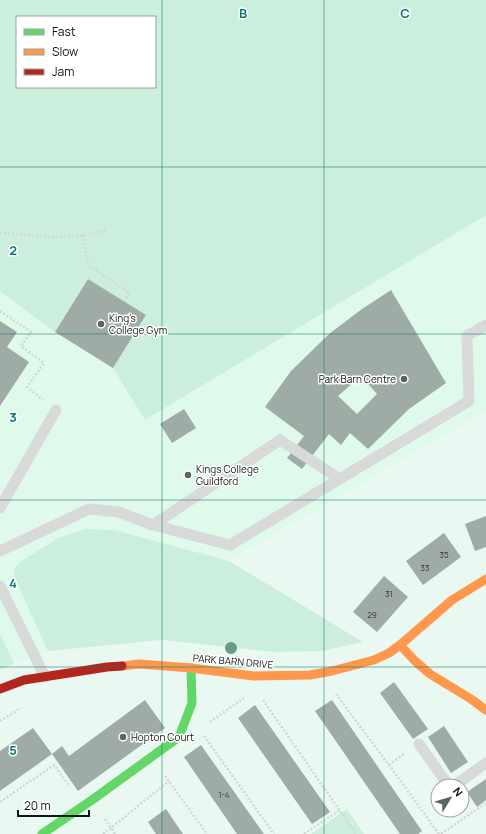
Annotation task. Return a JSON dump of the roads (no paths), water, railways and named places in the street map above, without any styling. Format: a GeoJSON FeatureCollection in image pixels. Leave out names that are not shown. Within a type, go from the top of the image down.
{"type":"FeatureCollection","features":[{"type":"Feature","properties":{"kind":"street","name":"PARK BARN DRIVE"},"geometry":{"type":"LineString","coordinates":[[0,689],[24,680],[45,676],[139,664],[191,668],[254,676],[310,675],[338,670],[374,660],[389,653],[452,600],[486,579]]}},
{"type":"Feature","properties":{"kind":"street"},"geometry":{"type":"LineString","coordinates":[[400,645],[430,674],[486,710]]}},
{"type":"Feature","properties":{"kind":"street"},"geometry":{"type":"LineString","coordinates":[[42,834],[179,737],[192,703],[191,668]]}},
{"type":"Feature","properties":{"kind":"lane"},"geometry":{"type":"LineString","coordinates":[[0,551],[90,509],[119,512],[153,525],[230,545],[469,401],[467,336],[486,325]]}},
{"type":"Feature","properties":{"kind":"lane"},"geometry":{"type":"LineString","coordinates":[[0,508],[56,410]]}},
{"type":"Feature","properties":{"kind":"lane"},"geometry":{"type":"LineString","coordinates":[[153,525],[280,440],[340,479]]}},
{"type":"Feature","properties":{"kind":"lane"},"geometry":{"type":"LineString","coordinates":[[0,586],[45,676]]}},
{"type":"Feature","properties":{"kind":"lane"},"geometry":{"type":"LineString","coordinates":[[419,744],[443,778]]}},
{"type":"Feature","properties":{"kind":"lane"},"geometry":{"type":"LineString","coordinates":[[465,778],[486,763]]}},
{"type":"Feature","properties":{"kind":"place","name":"King's College Gym"},"geometry":{"type":"Point","coordinates":[101,324]}},
{"type":"Feature","properties":{"kind":"place","name":"Park Barn Centre"},"geometry":{"type":"Point","coordinates":[404,379]}},
{"type":"Feature","properties":{"kind":"place","name":"Kings College Guildford"},"geometry":{"type":"Point","coordinates":[188,475]}},
{"type":"Feature","properties":{"kind":"place","name":"Hopton Court"},"geometry":{"type":"Point","coordinates":[123,737]}}]}
